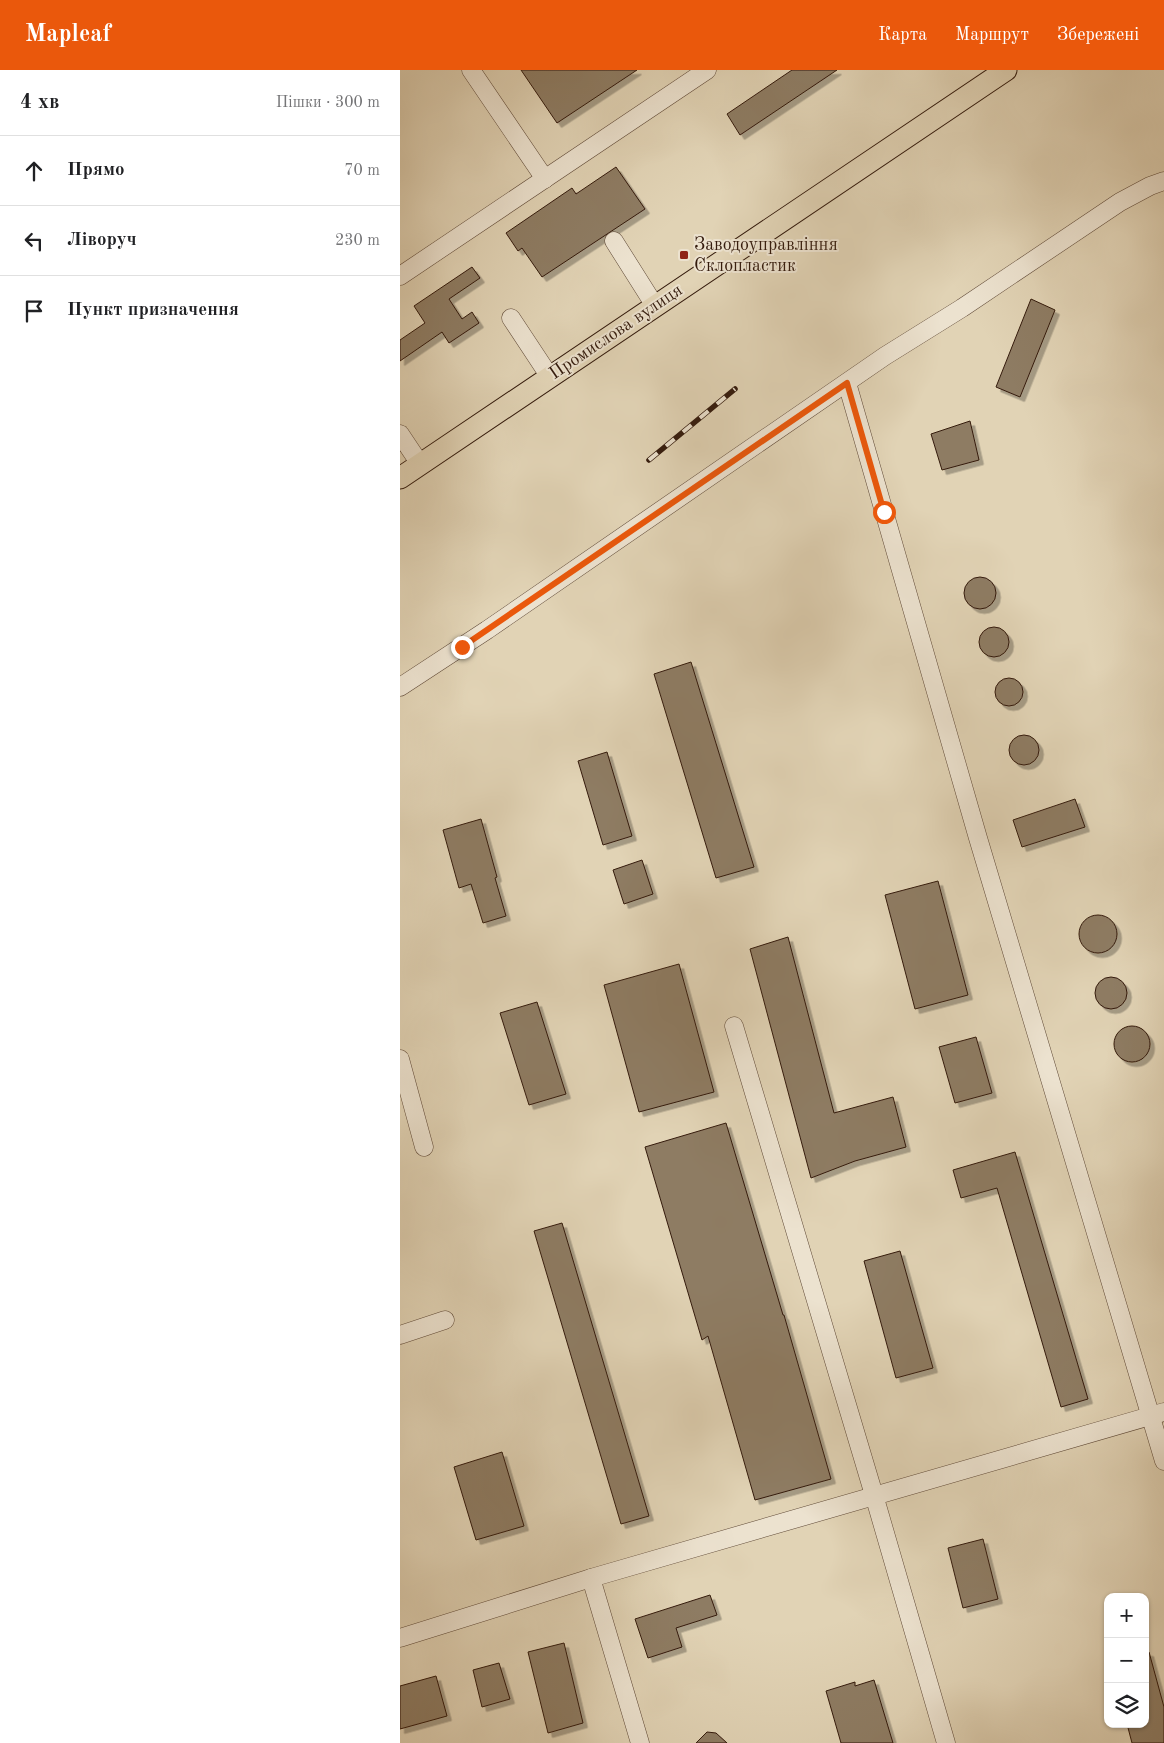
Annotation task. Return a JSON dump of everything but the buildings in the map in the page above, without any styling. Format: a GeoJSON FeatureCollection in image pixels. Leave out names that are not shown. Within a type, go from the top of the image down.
{"type":"FeatureCollection","features":[{"type":"Feature","properties":{"kind":"main road","name":"Промислова вулиця"},"geometry":{"type":"LineString","coordinates":[[400,478],[1006,70]]}},
{"type":"Feature","properties":{"kind":"lane"},"geometry":{"type":"LineString","coordinates":[[471,70],[545,179]]}},
{"type":"Feature","properties":{"kind":"lane"},"geometry":{"type":"LineString","coordinates":[[400,276],[707,70]]}},
{"type":"Feature","properties":{"kind":"lane"},"geometry":{"type":"LineString","coordinates":[[400,687],[487,630],[731,461],[1120,202],[1150,186],[1164,182]]}},
{"type":"Feature","properties":{"kind":"lane"},"geometry":{"type":"LineString","coordinates":[[614,241],[655,306]]}},
{"type":"Feature","properties":{"kind":"lane"},"geometry":{"type":"LineString","coordinates":[[511,318],[550,377]]}},
{"type":"Feature","properties":{"kind":"lane"},"geometry":{"type":"LineString","coordinates":[[847,383],[981,848],[1157,1414],[1164,1461]]}},
{"type":"Feature","properties":{"kind":"lane"},"geometry":{"type":"LineString","coordinates":[[400,434],[420,464]]}},
{"type":"Feature","properties":{"kind":"lane"},"geometry":{"type":"LineString","coordinates":[[734,1026],[946,1743]]}},
{"type":"Feature","properties":{"kind":"lane"},"geometry":{"type":"LineString","coordinates":[[400,1059],[424,1147]]}},
{"type":"Feature","properties":{"kind":"lane"},"geometry":{"type":"LineString","coordinates":[[400,1335],[445,1320]]}},
{"type":"Feature","properties":{"kind":"lane"},"geometry":{"type":"LineString","coordinates":[[400,1638],[591,1578],[1157,1414]]}},
{"type":"Feature","properties":{"kind":"lane"},"geometry":{"type":"LineString","coordinates":[[591,1578],[640,1743]]}},
{"type":"Feature","properties":{"kind":"railway"},"geometry":{"type":"LineString","coordinates":[[649,460],[735,389]]}},
{"type":"Feature","properties":{"kind":"place","name":"Заводоуправління Склопластик"},"geometry":{"type":"Point","coordinates":[684,255]}},
{"type":"Feature","properties":{"kind":"route"},"geometry":{"type":"LineString","coordinates":[[462,647],[847,383],[884,512]]}}]}
